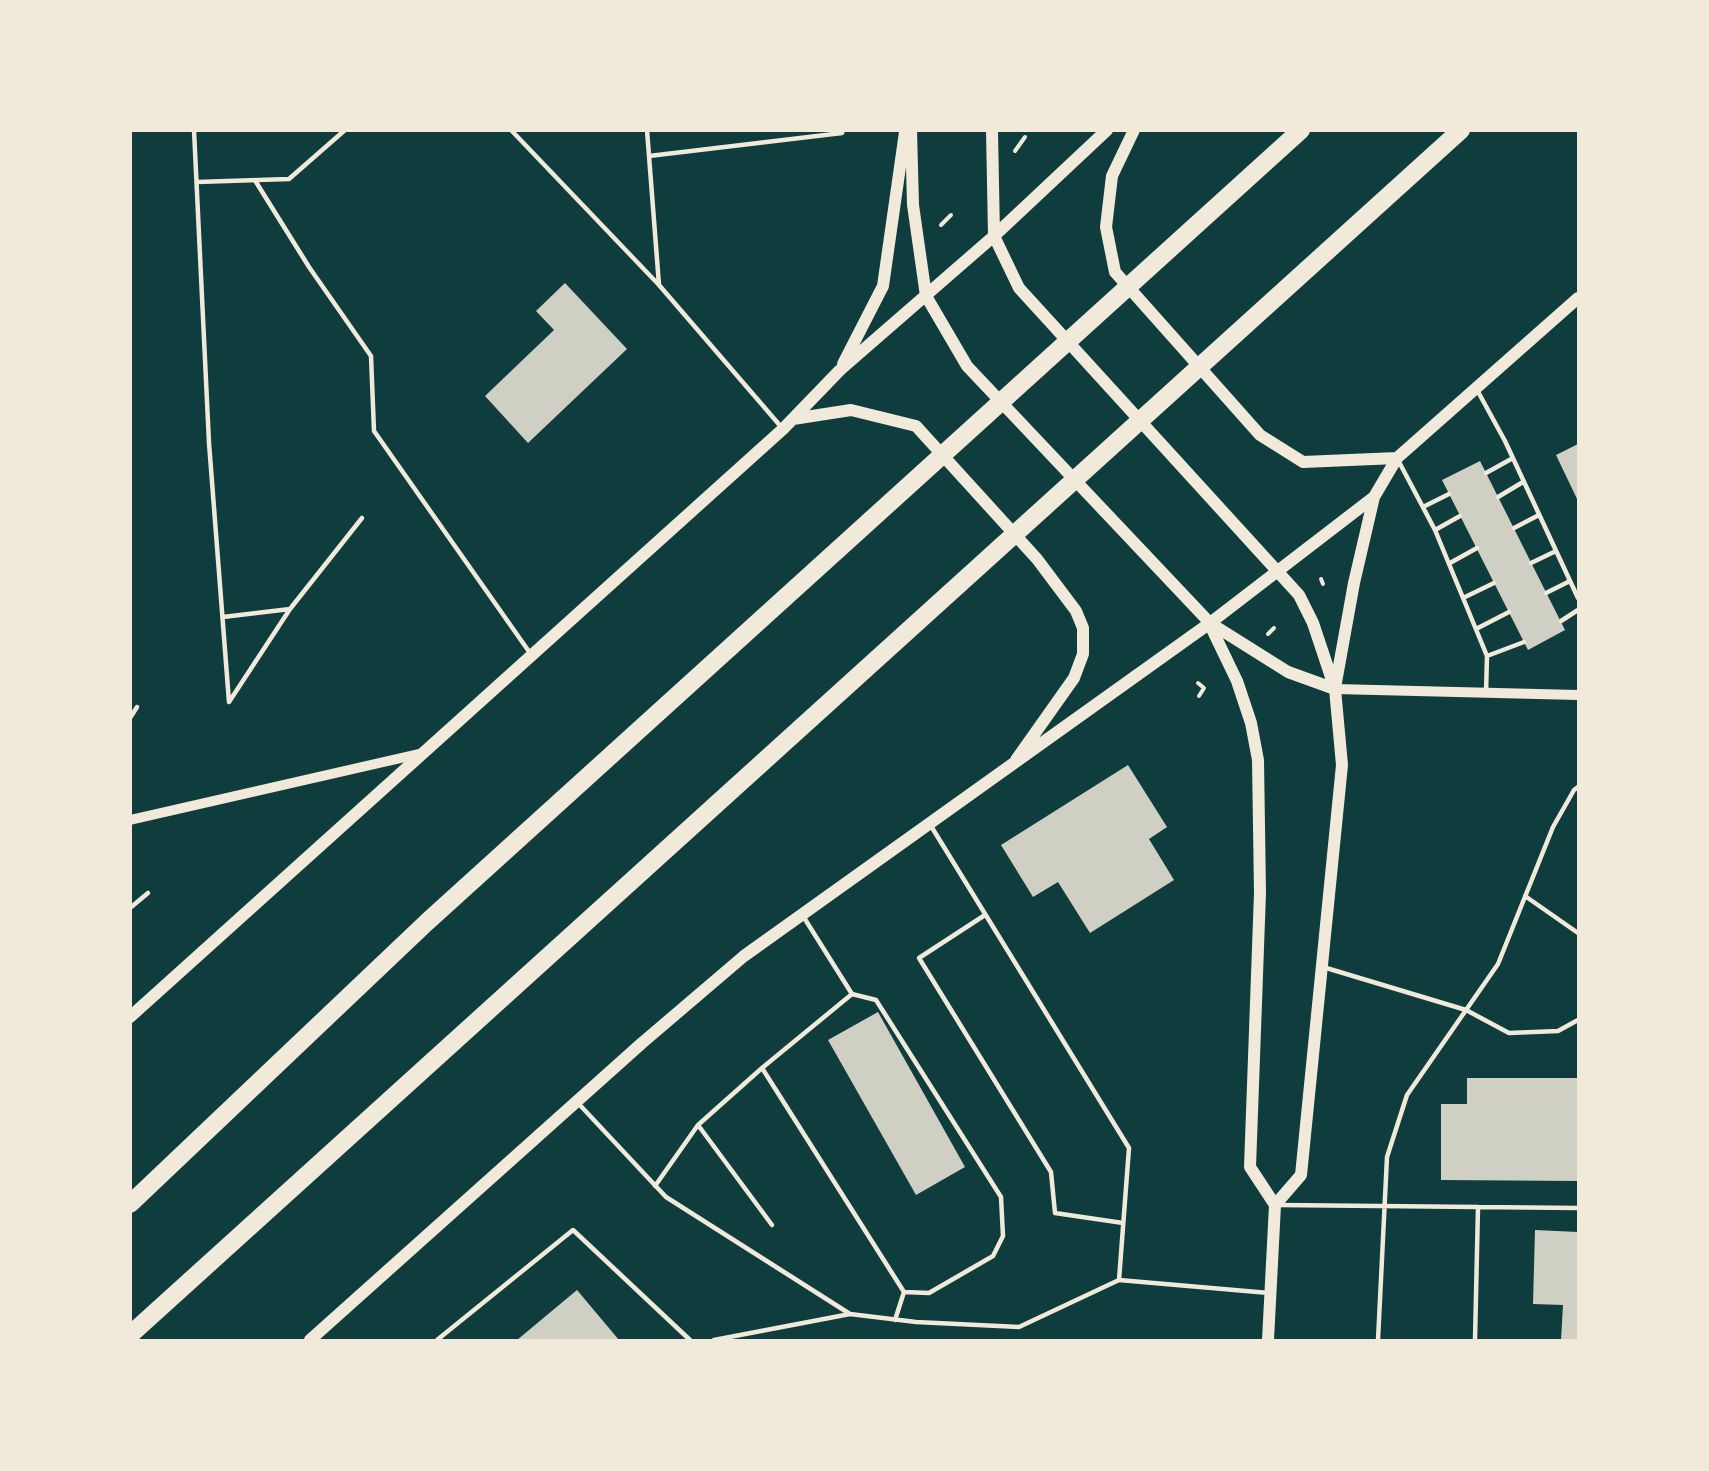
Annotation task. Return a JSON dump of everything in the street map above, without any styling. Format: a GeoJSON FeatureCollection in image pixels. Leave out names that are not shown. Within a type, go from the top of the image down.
{"type":"FeatureCollection","features":[{"type":"Feature","properties":{"kind":"highway"},"geometry":{"type":"LineString","coordinates":[[131,1203],[427,922],[1301,130]]}},
{"type":"Feature","properties":{"kind":"highway"},"geometry":{"type":"LineString","coordinates":[[130,1335],[1461,130]]}},
{"type":"Feature","properties":{"kind":"highway"},"geometry":{"type":"LineString","coordinates":[[135,1341],[168,1301]]}},
{"type":"Feature","properties":{"kind":"main road"},"geometry":{"type":"LineString","coordinates":[[840,370],[883,286],[905,130]]}},
{"type":"Feature","properties":{"kind":"main road"},"geometry":{"type":"LineString","coordinates":[[911,130],[913,205],[926,296],[967,366],[1210,624],[1288,672],[1335,689]]}},
{"type":"Feature","properties":{"kind":"main road"},"geometry":{"type":"LineString","coordinates":[[992,130],[994,236],[1019,288],[1299,595],[1313,623],[1335,689],[1342,765],[1301,1175],[1275,1205]]}},
{"type":"Feature","properties":{"kind":"main road"},"geometry":{"type":"LineString","coordinates":[[130,1017],[783,429],[840,370],[994,236],[1107,130]]}},
{"type":"Feature","properties":{"kind":"main road"},"geometry":{"type":"LineString","coordinates":[[1134,130],[1112,176],[1106,227],[1115,272],[1260,435],[1303,462],[1397,458]]}},
{"type":"Feature","properties":{"kind":"main road"},"geometry":{"type":"LineString","coordinates":[[1335,689],[1352,592],[1374,497],[1397,458],[1578,298]]}},
{"type":"Feature","properties":{"kind":"main road"},"geometry":{"type":"LineString","coordinates":[[793,419],[851,410],[916,426],[1037,559],[1076,611],[1083,628],[1083,654],[1074,678],[1010,768]]}},
{"type":"Feature","properties":{"kind":"main road"},"geometry":{"type":"LineString","coordinates":[[310,1341],[744,956],[1210,624],[1374,497]]}},
{"type":"Feature","properties":{"kind":"main road"},"geometry":{"type":"LineString","coordinates":[[1210,624],[1237,681],[1251,723],[1258,760],[1260,893],[1250,1167],[1275,1205],[1268,1341]]}},
{"type":"Feature","properties":{"kind":"street"},"geometry":{"type":"LineString","coordinates":[[1335,689],[1578,695]]}},
{"type":"Feature","properties":{"kind":"street"},"geometry":{"type":"LineString","coordinates":[[130,820],[424,753]]}},
{"type":"Feature","properties":{"kind":"lane"},"geometry":{"type":"LineString","coordinates":[[194,130],[209,443],[229,702],[290,609],[362,518]]}},
{"type":"Feature","properties":{"kind":"lane"},"geometry":{"type":"LineString","coordinates":[[196,182],[256,182],[289,179],[345,130]]}},
{"type":"Feature","properties":{"kind":"lane"},"geometry":{"type":"LineString","coordinates":[[511,130],[658,285],[783,429]]}},
{"type":"Feature","properties":{"kind":"lane"},"geometry":{"type":"LineString","coordinates":[[647,130],[658,285]]}},
{"type":"Feature","properties":{"kind":"lane"},"geometry":{"type":"LineString","coordinates":[[649,156],[842,133],[843,130]]}},
{"type":"Feature","properties":{"kind":"lane"},"geometry":{"type":"LineString","coordinates":[[256,182],[309,267],[371,356],[374,431],[532,655]]}},
{"type":"Feature","properties":{"kind":"lane"},"geometry":{"type":"LineString","coordinates":[[1476,388],[1513,458],[1578,597]]}},
{"type":"Feature","properties":{"kind":"lane"},"geometry":{"type":"LineString","coordinates":[[1397,458],[1435,530],[1487,656],[1486,693]]}},
{"type":"Feature","properties":{"kind":"lane"},"geometry":{"type":"LineString","coordinates":[[1486,472],[1513,458]]}},
{"type":"Feature","properties":{"kind":"lane"},"geometry":{"type":"LineString","coordinates":[[1498,496],[1523,482]]}},
{"type":"Feature","properties":{"kind":"lane"},"geometry":{"type":"LineString","coordinates":[[1423,507],[1449,494]]}},
{"type":"Feature","properties":{"kind":"lane"},"geometry":{"type":"LineString","coordinates":[[1514,528],[1539,515]]}},
{"type":"Feature","properties":{"kind":"lane"},"geometry":{"type":"LineString","coordinates":[[1435,530],[1460,516]]}},
{"type":"Feature","properties":{"kind":"lane"},"geometry":{"type":"LineString","coordinates":[[1450,563],[1477,548]]}},
{"type":"Feature","properties":{"kind":"lane"},"geometry":{"type":"LineString","coordinates":[[1531,563],[1556,551]]}},
{"type":"Feature","properties":{"kind":"lane"},"geometry":{"type":"LineString","coordinates":[[1546,593],[1570,581]]}},
{"type":"Feature","properties":{"kind":"lane"},"geometry":{"type":"LineString","coordinates":[[1463,598],[1494,582]]}},
{"type":"Feature","properties":{"kind":"lane"},"geometry":{"type":"LineString","coordinates":[[223,617],[290,609]]}},
{"type":"Feature","properties":{"kind":"lane"},"geometry":{"type":"LineString","coordinates":[[1561,621],[1578,610]]}},
{"type":"Feature","properties":{"kind":"lane"},"geometry":{"type":"LineString","coordinates":[[1476,629],[1509,612]]}},
{"type":"Feature","properties":{"kind":"lane"},"geometry":{"type":"LineString","coordinates":[[1487,656],[1524,642]]}},
{"type":"Feature","properties":{"kind":"lane"},"geometry":{"type":"LineString","coordinates":[[130,718],[137,707]]}},
{"type":"Feature","properties":{"kind":"lane"},"geometry":{"type":"LineString","coordinates":[[1378,1341],[1387,1157],[1407,1095],[1498,964],[1553,827],[1574,790],[1578,788]]}},
{"type":"Feature","properties":{"kind":"lane"},"geometry":{"type":"LineString","coordinates":[[930,824],[1129,1148],[1119,1280]]}},
{"type":"Feature","properties":{"kind":"lane"},"geometry":{"type":"LineString","coordinates":[[130,908],[148,893]]}},
{"type":"Feature","properties":{"kind":"lane"},"geometry":{"type":"LineString","coordinates":[[1525,896],[1578,933]]}},
{"type":"Feature","properties":{"kind":"lane"},"geometry":{"type":"LineString","coordinates":[[802,915],[852,994],[876,1000],[1001,1197],[1003,1236],[993,1256],[929,1293],[904,1292]]}},
{"type":"Feature","properties":{"kind":"lane"},"geometry":{"type":"LineString","coordinates":[[985,915],[919,957],[1050,1172],[1055,1212],[1123,1223]]}},
{"type":"Feature","properties":{"kind":"lane"},"geometry":{"type":"LineString","coordinates":[[1322,966],[1466,1010],[1509,1034],[1558,1031],[1578,1020]]}},
{"type":"Feature","properties":{"kind":"lane"},"geometry":{"type":"LineString","coordinates":[[655,1186],[698,1125],[762,1068],[852,994]]}},
{"type":"Feature","properties":{"kind":"lane"},"geometry":{"type":"LineString","coordinates":[[762,1068],[904,1292]]}},
{"type":"Feature","properties":{"kind":"lane"},"geometry":{"type":"LineString","coordinates":[[577,1102],[666,1197],[850,1314]]}},
{"type":"Feature","properties":{"kind":"lane"},"geometry":{"type":"LineString","coordinates":[[698,1125],[772,1225]]}},
{"type":"Feature","properties":{"kind":"lane"},"geometry":{"type":"LineString","coordinates":[[1275,1205],[1578,1208]]}},
{"type":"Feature","properties":{"kind":"lane"},"geometry":{"type":"LineString","coordinates":[[1475,1341],[1479,1207]]}},
{"type":"Feature","properties":{"kind":"lane"},"geometry":{"type":"LineString","coordinates":[[437,1341],[573,1230],[690,1341]]}},
{"type":"Feature","properties":{"kind":"lane"},"geometry":{"type":"LineString","coordinates":[[714,1341],[850,1314],[895,1320],[1019,1327],[1119,1280],[1270,1293]]}},
{"type":"Feature","properties":{"kind":"lane"},"geometry":{"type":"LineString","coordinates":[[895,1320],[904,1292]]}},
{"type":"Feature","properties":{"kind":"path"},"geometry":{"type":"LineString","coordinates":[[942,225],[951,215]]}},
{"type":"Feature","properties":{"kind":"path"},"geometry":{"type":"LineString","coordinates":[[1198,683],[1204,688]]}},
{"type":"Feature","properties":{"kind":"path"},"geometry":{"type":"LineString","coordinates":[[1199,696],[1210,683]]}},
{"type":"Feature","properties":{"kind":"building"},"geometry":{"type":"Polygon","coordinates":[[[565,283],[627,349],[528,443],[485,396],[554,330],[536,311],[565,283]]]}},
{"type":"Feature","properties":{"kind":"building"},"geometry":{"type":"Polygon","coordinates":[[[1578,444],[1578,501],[1556,455],[1578,444]]]}},
{"type":"Feature","properties":{"kind":"building"},"geometry":{"type":"Polygon","coordinates":[[[1480,461],[1565,630],[1528,650],[1442,480],[1480,461]]]}},
{"type":"Feature","properties":{"kind":"building"},"geometry":{"type":"Polygon","coordinates":[[[1128,765],[1167,827],[1149,839],[1174,880],[1090,933],[1058,882],[1033,897],[1001,845],[1128,765]]]}},
{"type":"Feature","properties":{"kind":"building"},"geometry":{"type":"Polygon","coordinates":[[[878,1012],[965,1167],[916,1195],[828,1040],[878,1012]]]}},
{"type":"Feature","properties":{"kind":"building"},"geometry":{"type":"Polygon","coordinates":[[[1467,1078],[1578,1078],[1578,1181],[1441,1180],[1441,1104],[1467,1104],[1467,1078]]]}},
{"type":"Feature","properties":{"kind":"building"},"geometry":{"type":"Polygon","coordinates":[[[1535,1230],[1578,1232],[1578,1340],[1561,1340],[1563,1305],[1533,1304],[1535,1230]]]}},
{"type":"Feature","properties":{"kind":"building"},"geometry":{"type":"Polygon","coordinates":[[[577,1290],[619,1340],[517,1340],[577,1290]]]}}]}
